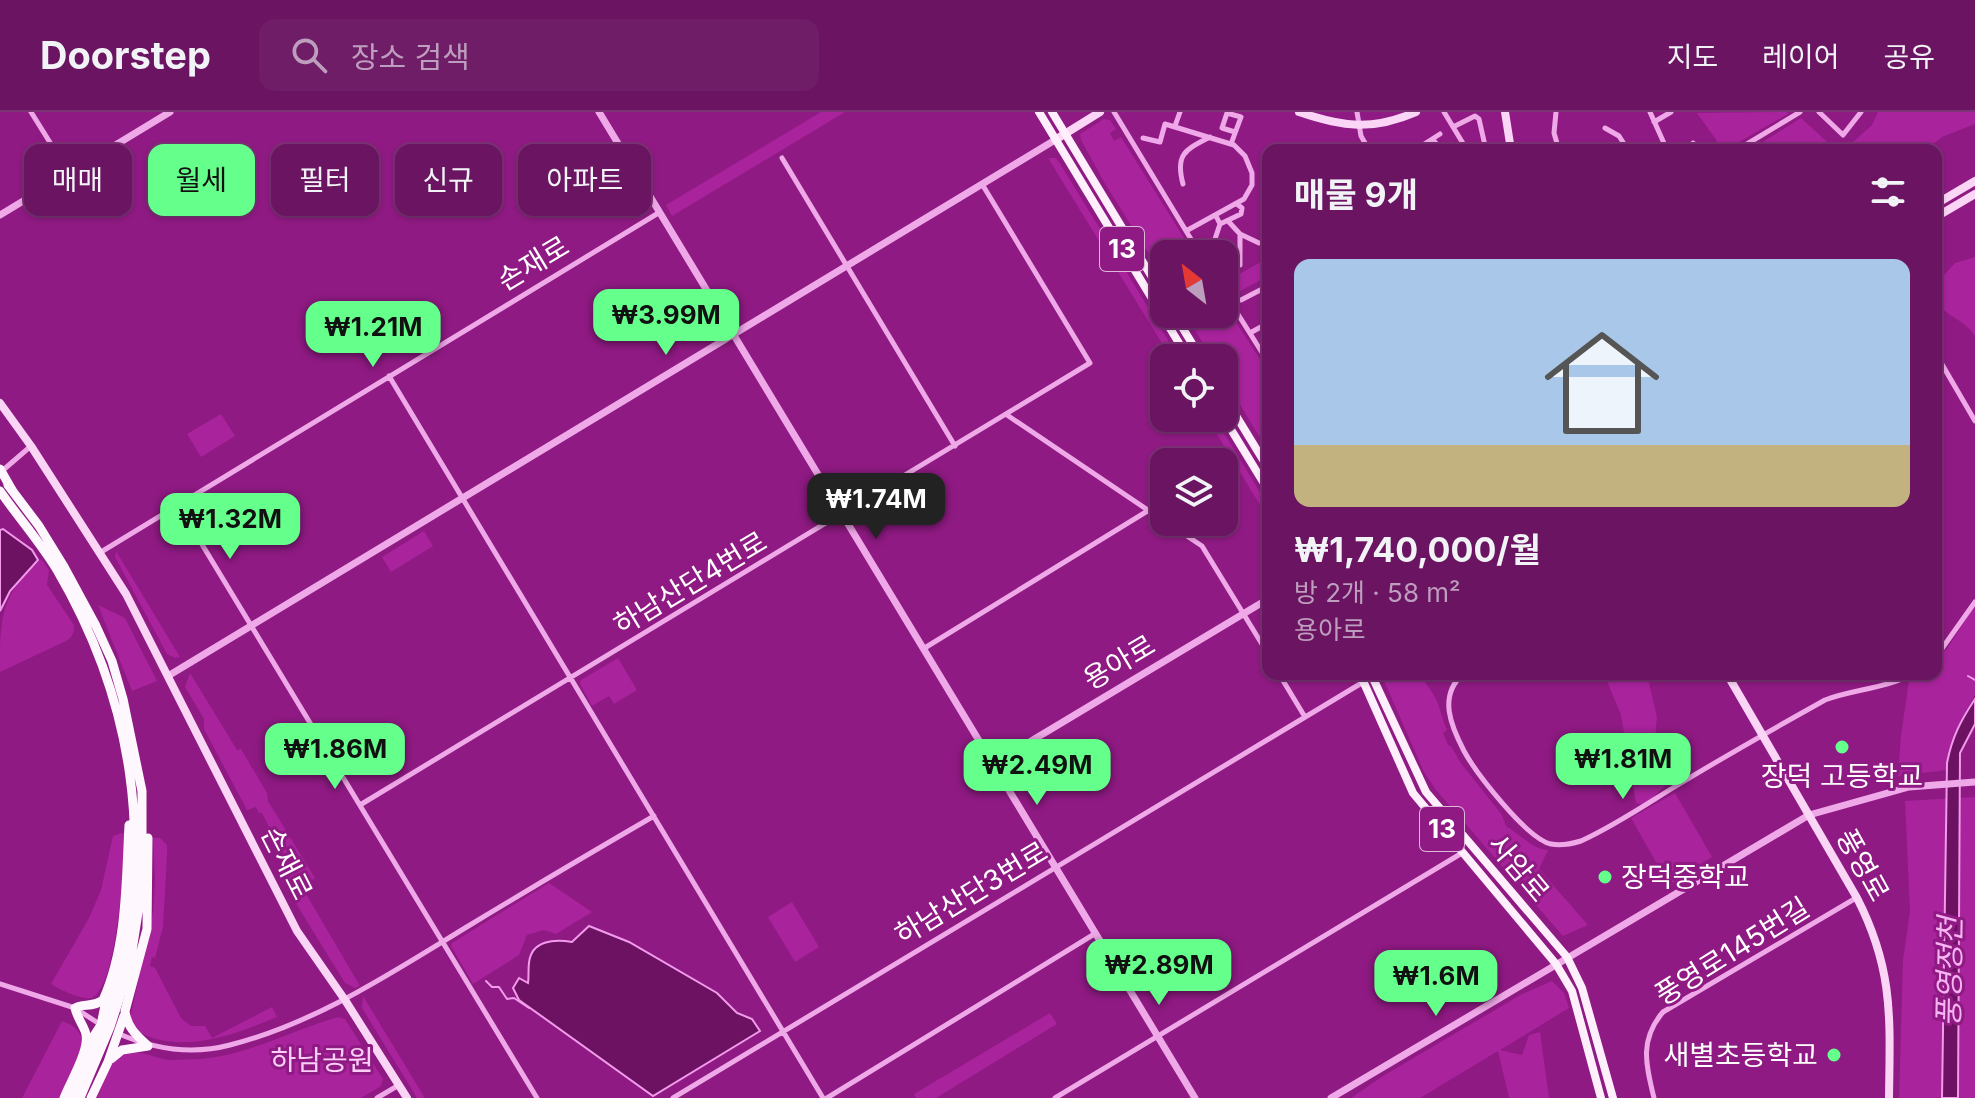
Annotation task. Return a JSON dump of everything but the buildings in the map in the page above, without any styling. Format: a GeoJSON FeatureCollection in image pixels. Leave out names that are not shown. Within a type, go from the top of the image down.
{"type":"FeatureCollection","features":[{"type":"Feature","properties":{"kind":"highway"},"geometry":{"type":"LineString","coordinates":[[0,473],[4,492],[60,567],[89,630],[115,701],[148,826],[147,929],[118,1034],[91,1098]]}},
{"type":"Feature","properties":{"kind":"highway"},"geometry":{"type":"LineString","coordinates":[[64,1098],[131,957],[142,887],[137,792]]}},
{"type":"Feature","properties":{"kind":"highway"},"geometry":{"type":"LineString","coordinates":[[80,1098],[107,1035],[137,792]]}},
{"type":"Feature","properties":{"kind":"highway"},"geometry":{"type":"LineString","coordinates":[[85,1050],[87,1035],[79,1023],[75,1008],[79,1005],[96,1005],[115,989]]}},
{"type":"Feature","properties":{"kind":"highway"},"geometry":{"type":"LineString","coordinates":[[72,1098],[105,1025],[115,989]]}},
{"type":"Feature","properties":{"kind":"highway"},"geometry":{"type":"LineString","coordinates":[[125,1011],[127,1023],[148,1046]]}},
{"type":"Feature","properties":{"kind":"highway"},"geometry":{"type":"LineString","coordinates":[[108,1062],[122,1050],[148,1046]]}},
{"type":"Feature","properties":{"kind":"main road","name":"13"},"geometry":{"type":"LineString","coordinates":[[1039,112],[1179,344]]}},
{"type":"Feature","properties":{"kind":"main road","name":"13"},"geometry":{"type":"LineString","coordinates":[[1052,112],[1150,274]]}},
{"type":"Feature","properties":{"kind":"main road"},"geometry":{"type":"LineString","coordinates":[[1055,140],[1100,112]]}},
{"type":"Feature","properties":{"kind":"main road"},"geometry":{"type":"LineString","coordinates":[[1299,112],[1338,123],[1359,125],[1390,122],[1416,112]]}},
{"type":"Feature","properties":{"kind":"main road"},"geometry":{"type":"LineString","coordinates":[[1505,112],[1510,144]]}},
{"type":"Feature","properties":{"kind":"main road"},"geometry":{"type":"LineString","coordinates":[[1942,200],[1975,181]]}},
{"type":"Feature","properties":{"kind":"main road"},"geometry":{"type":"LineString","coordinates":[[1942,213],[1975,194]]}},
{"type":"Feature","properties":{"kind":"main road","name":"손재로"},"geometry":{"type":"LineString","coordinates":[[0,403],[101,552],[168,676],[297,931],[407,1098]]}},
{"type":"Feature","properties":{"kind":"main road"},"geometry":{"type":"LineString","coordinates":[[1238,419],[1262,458]]}},
{"type":"Feature","properties":{"kind":"main road"},"geometry":{"type":"LineString","coordinates":[[1233,432],[1262,480]]}},
{"type":"Feature","properties":{"kind":"main road","name":"사암로"},"geometry":{"type":"LineString","coordinates":[[1363,680],[1413,793],[1556,964],[1572,991],[1601,1098]]}},
{"type":"Feature","properties":{"kind":"main road","name":"사암로"},"geometry":{"type":"LineString","coordinates":[[1374,680],[1426,792],[1567,957],[1582,988],[1613,1098]]}},
{"type":"Feature","properties":{"kind":"main road","name":"풍영로"},"geometry":{"type":"LineString","coordinates":[[1731,680],[1876,936],[1885,972],[1889,1098]]}},
{"type":"Feature","properties":{"kind":"street"},"geometry":{"type":"LineString","coordinates":[[31,112],[51,144]]}},
{"type":"Feature","properties":{"kind":"street"},"geometry":{"type":"LineString","coordinates":[[117,144],[170,112]]}},
{"type":"Feature","properties":{"kind":"street"},"geometry":{"type":"LineString","coordinates":[[599,112],[1195,1098]]}},
{"type":"Feature","properties":{"kind":"street"},"geometry":{"type":"LineString","coordinates":[[1114,112],[1191,240]]}},
{"type":"Feature","properties":{"kind":"street"},"geometry":{"type":"LineString","coordinates":[[1175,126],[1180,112]]}},
{"type":"Feature","properties":{"kind":"street"},"geometry":{"type":"LineString","coordinates":[[1357,112],[1367,144]]}},
{"type":"Feature","properties":{"kind":"street"},"geometry":{"type":"LineString","coordinates":[[1444,112],[1463,144]]}},
{"type":"Feature","properties":{"kind":"street"},"geometry":{"type":"LineString","coordinates":[[1556,112],[1554,133],[1557,144]]}},
{"type":"Feature","properties":{"kind":"street"},"geometry":{"type":"LineString","coordinates":[[1650,112],[1664,144]]}},
{"type":"Feature","properties":{"kind":"street"},"geometry":{"type":"LineString","coordinates":[[1654,122],[1671,112]]}},
{"type":"Feature","properties":{"kind":"street"},"geometry":{"type":"LineString","coordinates":[[1747,144],[1800,112]]}},
{"type":"Feature","properties":{"kind":"street"},"geometry":{"type":"LineString","coordinates":[[1819,112],[1843,135],[1861,112]]}},
{"type":"Feature","properties":{"kind":"street"},"geometry":{"type":"LineString","coordinates":[[1825,118],[1829,112]]}},
{"type":"Feature","properties":{"kind":"street"},"geometry":{"type":"LineString","coordinates":[[1453,127],[1472,116],[1476,117],[1484,144]]}},
{"type":"Feature","properties":{"kind":"street"},"geometry":{"type":"LineString","coordinates":[[1143,138],[1160,142],[1165,124],[1231,144],[1245,156],[1253,178],[1248,194],[1237,204],[1186,231]]}},
{"type":"Feature","properties":{"kind":"street"},"geometry":{"type":"LineString","coordinates":[[1605,128],[1619,136],[1624,144]]}},
{"type":"Feature","properties":{"kind":"street"},"geometry":{"type":"LineString","coordinates":[[1231,144],[1235,132]]}},
{"type":"Feature","properties":{"kind":"street"},"geometry":{"type":"LineString","coordinates":[[1426,144],[1440,134]]}},
{"type":"Feature","properties":{"kind":"street"},"geometry":{"type":"LineString","coordinates":[[1183,184],[1179,162],[1184,152],[1211,137]]}},
{"type":"Feature","properties":{"kind":"street"},"geometry":{"type":"LineString","coordinates":[[168,676],[1055,140]]}},
{"type":"Feature","properties":{"kind":"street"},"geometry":{"type":"LineString","coordinates":[[1433,140],[1437,144]]}},
{"type":"Feature","properties":{"kind":"street"},"geometry":{"type":"LineString","coordinates":[[782,158],[955,446]]}},
{"type":"Feature","properties":{"kind":"street","name":"하남산단4번로"},"geometry":{"type":"LineString","coordinates":[[360,805],[1090,363],[982,184]]}},
{"type":"Feature","properties":{"kind":"street"},"geometry":{"type":"LineString","coordinates":[[0,215],[24,200]]}},
{"type":"Feature","properties":{"kind":"street"},"geometry":{"type":"LineString","coordinates":[[1220,224],[1241,214],[1242,208],[1237,204]]}},
{"type":"Feature","properties":{"kind":"street","name":"손재로"},"geometry":{"type":"LineString","coordinates":[[101,552],[660,212]]}},
{"type":"Feature","properties":{"kind":"street"},"geometry":{"type":"LineString","coordinates":[[1215,239],[1220,224],[1216,216]]}},
{"type":"Feature","properties":{"kind":"street"},"geometry":{"type":"LineString","coordinates":[[1228,221],[1240,234],[1262,243]]}},
{"type":"Feature","properties":{"kind":"street"},"geometry":{"type":"LineString","coordinates":[[1240,234],[1240,265]]}},
{"type":"Feature","properties":{"kind":"street"},"geometry":{"type":"LineString","coordinates":[[1241,300],[1262,288]]}},
{"type":"Feature","properties":{"kind":"street"},"geometry":{"type":"LineString","coordinates":[[1238,314],[1262,352]]}},
{"type":"Feature","properties":{"kind":"street"},"geometry":{"type":"LineString","coordinates":[[1250,333],[1262,326]]}},
{"type":"Feature","properties":{"kind":"street"},"geometry":{"type":"LineString","coordinates":[[1942,364],[1975,421]]}},
{"type":"Feature","properties":{"kind":"street"},"geometry":{"type":"LineString","coordinates":[[389,376],[569,679],[825,1098],[1096,933]]}},
{"type":"Feature","properties":{"kind":"street"},"geometry":{"type":"LineString","coordinates":[[923,649],[1149,510],[1007,415]]}},
{"type":"Feature","properties":{"kind":"street"},"geometry":{"type":"LineString","coordinates":[[0,473],[31,446]]}},
{"type":"Feature","properties":{"kind":"street"},"geometry":{"type":"LineString","coordinates":[[183,513],[537,1098]]}},
{"type":"Feature","properties":{"kind":"street"},"geometry":{"type":"LineString","coordinates":[[1187,536],[1202,546],[1262,643]]}},
{"type":"Feature","properties":{"kind":"street"},"geometry":{"type":"LineString","coordinates":[[1942,649],[1975,602]]}},
{"type":"Feature","properties":{"kind":"street","name":"용아로"},"geometry":{"type":"LineString","coordinates":[[993,764],[1262,603]]}},
{"type":"Feature","properties":{"kind":"street"},"geometry":{"type":"LineString","coordinates":[[1283,680],[1305,717]]}},
{"type":"Feature","properties":{"kind":"street","name":"하남산단3번로"},"geometry":{"type":"LineString","coordinates":[[673,1098],[1305,717],[1359,680]]}},
{"type":"Feature","properties":{"kind":"street"},"geometry":{"type":"LineString","coordinates":[[1457,680],[1448,696],[1449,714],[1464,750],[1529,832],[1550,844],[1564,845],[1581,840],[1624,818],[1825,700],[1900,680]]}},
{"type":"Feature","properties":{"kind":"street"},"geometry":{"type":"LineString","coordinates":[[1334,1097],[1809,815],[1874,795],[1924,785],[1975,782]]}},
{"type":"Feature","properties":{"kind":"street"},"geometry":{"type":"LineString","coordinates":[[0,984],[75,1008],[118,1034],[148,1046],[197,1050],[230,1045],[345,1000],[654,816]]}},
{"type":"Feature","properties":{"kind":"street"},"geometry":{"type":"LineString","coordinates":[[1055,1098],[1463,853]]}},
{"type":"Feature","properties":{"kind":"street","name":"풍영로145번길"},"geometry":{"type":"LineString","coordinates":[[1654,1098],[1645,1049],[1650,1031],[1663,1012],[1857,898]]}},
{"type":"Feature","properties":{"kind":"street"},"geometry":{"type":"LineString","coordinates":[[377,1098],[399,1085]]}},
{"type":"Feature","properties":{"kind":"green space"},"geometry":{"type":"Polygon","coordinates":[[[821,112],[845,112],[672,216],[666,205],[821,112]]]}},
{"type":"Feature","properties":{"kind":"green space"},"geometry":{"type":"Polygon","coordinates":[[[1787,112],[1788,114],[1736,144],[1712,144],[1717,141],[1697,113],[1689,113],[1787,112]]]}},
{"type":"Feature","properties":{"kind":"green space"},"geometry":{"type":"Polygon","coordinates":[[[1878,112],[1975,112],[1975,124],[1942,137],[1933,144],[1851,144],[1872,125],[1878,112]]]}},
{"type":"Feature","properties":{"kind":"green space"},"geometry":{"type":"Polygon","coordinates":[[[1801,118],[1829,144],[1760,144],[1801,118]]]}},
{"type":"Feature","properties":{"kind":"green space"},"geometry":{"type":"Polygon","coordinates":[[[1104,119],[1110,120],[1116,129],[1110,133],[1114,141],[1121,137],[1185,240],[1150,240],[1150,256],[1104,182],[1080,134],[1104,119]]]}},
{"type":"Feature","properties":{"kind":"green space"},"geometry":{"type":"Polygon","coordinates":[[[1048,158],[1056,158],[1059,162],[1150,311],[1150,324],[1048,158]]]}},
{"type":"Feature","properties":{"kind":"green space"},"geometry":{"type":"Polygon","coordinates":[[[1975,257],[1975,336],[1942,307],[1942,274],[1955,263],[1975,257]]]}},
{"type":"Feature","properties":{"kind":"green space"},"geometry":{"type":"Polygon","coordinates":[[[1262,261],[1262,279],[1238,292],[1238,275],[1262,261]]]}},
{"type":"Feature","properties":{"kind":"green space"},"geometry":{"type":"Polygon","coordinates":[[[1238,326],[1262,362],[1262,441],[1238,401],[1238,344],[1203,344],[1194,328],[1238,328],[1238,326]]]}},
{"type":"Feature","properties":{"kind":"green space"},"geometry":{"type":"Polygon","coordinates":[[[1153,328],[1161,328],[1170,344],[1162,344],[1153,328]]]}},
{"type":"Feature","properties":{"kind":"green space"},"geometry":{"type":"Polygon","coordinates":[[[221,414],[235,436],[201,457],[187,434],[221,414]]]}},
{"type":"Feature","properties":{"kind":"green space"},"geometry":{"type":"Polygon","coordinates":[[[1216,432],[1223,432],[1233,448],[1225,448],[1216,432]]]}},
{"type":"Feature","properties":{"kind":"green space"},"geometry":{"type":"Polygon","coordinates":[[[1238,456],[1262,496],[1262,508],[1238,469],[1238,456]]]}},
{"type":"Feature","properties":{"kind":"green space"},"geometry":{"type":"Polygon","coordinates":[[[424,531],[433,546],[391,572],[382,557],[424,531]]]}},
{"type":"Feature","properties":{"kind":"green space"},"geometry":{"type":"Polygon","coordinates":[[[116,551],[180,657],[167,654],[115,557],[116,551]]]}},
{"type":"Feature","properties":{"kind":"green space"},"geometry":{"type":"Polygon","coordinates":[[[41,559],[49,570],[47,585],[74,625],[73,634],[66,641],[0,672],[5,609],[17,584],[41,559]]]}},
{"type":"Feature","properties":{"kind":"green space"},"geometry":{"type":"Polygon","coordinates":[[[98,605],[125,618],[157,681],[132,691],[98,605]]]}},
{"type":"Feature","properties":{"kind":"green space"},"geometry":{"type":"Polygon","coordinates":[[[1975,605],[1975,695],[1963,716],[1947,770],[1898,776],[1909,680],[1942,680],[1942,653],[1975,605]]]}},
{"type":"Feature","properties":{"kind":"green space"},"geometry":{"type":"Polygon","coordinates":[[[618,658],[637,690],[614,704],[609,696],[592,706],[580,684],[581,680],[618,658]]]}},
{"type":"Feature","properties":{"kind":"green space"},"geometry":{"type":"Polygon","coordinates":[[[190,673],[237,750],[241,749],[267,793],[268,801],[315,878],[302,887],[360,986],[355,988],[345,983],[282,881],[293,873],[262,813],[256,807],[247,810],[204,729],[204,719],[185,687],[190,673]]]}},
{"type":"Feature","properties":{"kind":"green space"},"geometry":{"type":"Polygon","coordinates":[[[1384,680],[1424,680],[1437,700],[1447,730],[1443,733],[1448,745],[1502,815],[1506,826],[1531,844],[1548,850],[1539,869],[1588,925],[1563,936],[1436,790],[1424,772],[1384,680]]]}},
{"type":"Feature","properties":{"kind":"green space"},"geometry":{"type":"Polygon","coordinates":[[[1606,680],[1653,680],[1649,683],[1657,717],[1654,751],[1669,782],[1645,805],[1636,803],[1621,715],[1606,680]]]}},
{"type":"Feature","properties":{"kind":"green space"},"geometry":{"type":"Polygon","coordinates":[[[1675,793],[1712,857],[1669,885],[1631,818],[1675,793]]]}},
{"type":"Feature","properties":{"kind":"green space"},"geometry":{"type":"Polygon","coordinates":[[[1975,797],[1975,1098],[1899,1098],[1903,960],[1910,912],[1905,801],[1975,797]]]}},
{"type":"Feature","properties":{"kind":"green space"},"geometry":{"type":"Polygon","coordinates":[[[125,832],[118,922],[108,972],[100,990],[91,998],[65,992],[51,984],[89,918],[101,890],[113,836],[125,832]]]}},
{"type":"Feature","properties":{"kind":"green space"},"geometry":{"type":"Polygon","coordinates":[[[153,838],[160,838],[167,845],[167,856],[163,927],[150,966],[155,968],[181,1018],[191,1026],[205,1026],[212,1038],[272,1007],[277,1017],[224,1036],[206,1040],[187,1042],[151,1037],[134,1029],[130,1019],[153,912],[153,838]]]}},
{"type":"Feature","properties":{"kind":"green space"},"geometry":{"type":"Polygon","coordinates":[[[549,883],[592,912],[556,934],[544,930],[527,935],[519,955],[473,984],[452,943],[549,883]]]}},
{"type":"Feature","properties":{"kind":"green space"},"geometry":{"type":"Polygon","coordinates":[[[792,902],[819,947],[795,962],[768,917],[792,902]]]}},
{"type":"Feature","properties":{"kind":"green space"},"geometry":{"type":"Polygon","coordinates":[[[1552,981],[1564,993],[1569,1008],[1500,1050],[1522,1055],[1529,1035],[1540,1032],[1549,1098],[1509,1098],[1498,1051],[1420,1098],[1351,1098],[1522,994],[1552,981]]]}},
{"type":"Feature","properties":{"kind":"green space"},"geometry":{"type":"Polygon","coordinates":[[[363,996],[425,1098],[417,1098],[362,1008],[363,996]]]}},
{"type":"Feature","properties":{"kind":"green space"},"geometry":{"type":"Polygon","coordinates":[[[1050,1013],[1057,1024],[936,1098],[916,1098],[914,1094],[1050,1013]]]}},
{"type":"Feature","properties":{"kind":"green space","name":"하남공원"},"geometry":{"type":"Polygon","coordinates":[[[338,1017],[345,1019],[383,1079],[381,1086],[361,1098],[97,1098],[113,1063],[127,1053],[170,1060],[219,1057],[338,1017]]]}},
{"type":"Feature","properties":{"kind":"green space"},"geometry":{"type":"Polygon","coordinates":[[[62,1021],[74,1027],[82,1044],[71,1077],[60,1098],[22,1098],[62,1021]]]}},
{"type":"Feature","properties":{"kind":"water"},"geometry":{"type":"Polygon","coordinates":[[[3,529],[32,550],[38,560],[10,591],[0,611],[0,530],[3,529]]]}},
{"type":"Feature","properties":{"kind":"water","name":"풍영정천"},"geometry":{"type":"Polygon","coordinates":[[[1975,699],[1975,724],[1960,753],[1958,1098],[1942,1098],[1947,763],[1958,729],[1975,699]]]}},
{"type":"Feature","properties":{"kind":"water"},"geometry":{"type":"Polygon","coordinates":[[[589,926],[629,942],[717,993],[737,1013],[752,1019],[760,1031],[653,1096],[519,1000],[513,988],[519,978],[528,983],[531,955],[539,945],[551,941],[572,942],[589,926]]]}},
{"type":"Feature","properties":{"kind":"waterway"},"geometry":{"type":"LineString","coordinates":[[1968,676],[1975,680]]}},
{"type":"Feature","properties":{"kind":"waterway"},"geometry":{"type":"LineString","coordinates":[[486,981],[492,987],[499,987],[507,999],[514,998],[529,1008]]}},
{"type":"Feature","properties":{"kind":"place","name":"장덕 고등학교"},"geometry":{"type":"Point","coordinates":[1842,747]}},
{"type":"Feature","properties":{"kind":"place","name":"장덕중학교"},"geometry":{"type":"Point","coordinates":[1605,877]}},
{"type":"Feature","properties":{"kind":"place","name":"새별초등학교"},"geometry":{"type":"Point","coordinates":[1834,1055]}}]}
